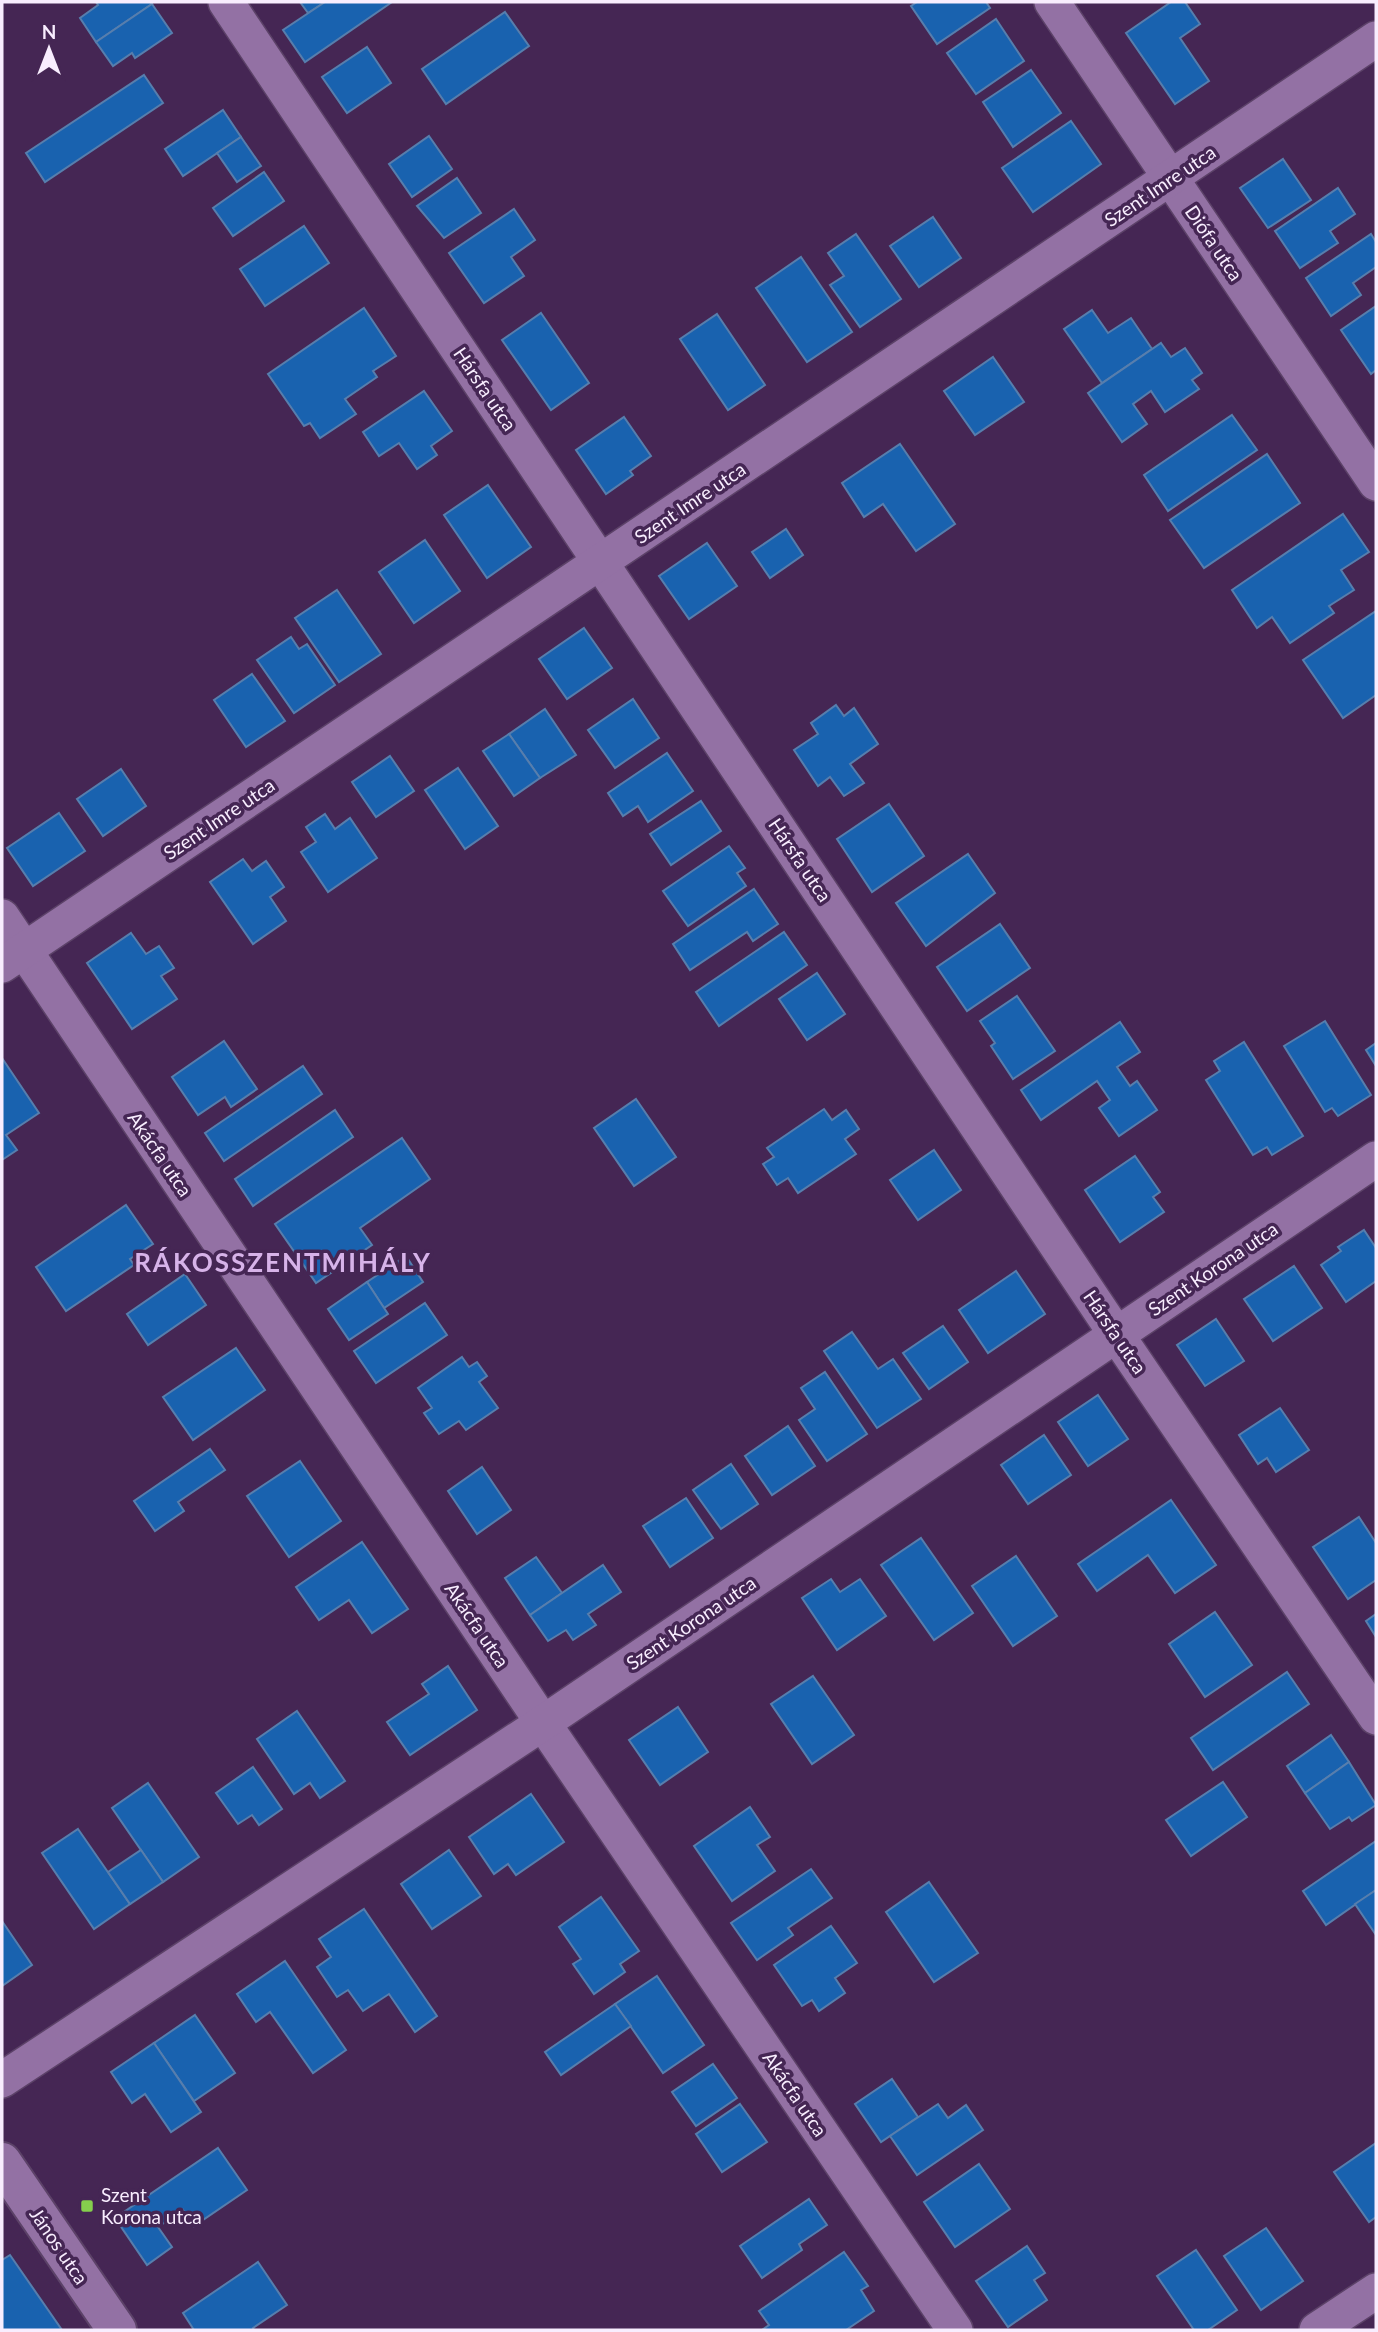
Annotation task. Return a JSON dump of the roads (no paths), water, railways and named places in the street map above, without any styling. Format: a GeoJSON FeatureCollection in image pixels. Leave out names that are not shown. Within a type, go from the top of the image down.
{"type":"FeatureCollection","features":[{"type":"Feature","properties":{"kind":"street","name":"Hársfa utca"},"geometry":{"type":"LineString","coordinates":[[226,2],[1116,1334],[1376,1717]]}},
{"type":"Feature","properties":{"kind":"street","name":"Diófa utca"},"geometry":{"type":"LineString","coordinates":[[1052,2],[1376,483]]}},
{"type":"Feature","properties":{"kind":"street","name":"Szent Imre utca"},"geometry":{"type":"LineString","coordinates":[[12,957],[1376,39]]}},
{"type":"Feature","properties":{"kind":"street","name":"Akácfa utca"},"geometry":{"type":"LineString","coordinates":[[2,917],[12,957],[543,1723],[955,2330]]}},
{"type":"Feature","properties":{"kind":"street","name":"Szent Korona utca"},"geometry":{"type":"LineString","coordinates":[[2,2080],[543,1723],[1376,1159]]}},
{"type":"Feature","properties":{"kind":"street","name":"János utca"},"geometry":{"type":"LineString","coordinates":[[2,2162],[117,2330]]}},
{"type":"Feature","properties":{"kind":"street"},"geometry":{"type":"LineString","coordinates":[[1317,2330],[1376,2291]]}},
{"type":"Feature","properties":{"kind":"place","name":"Szent Korona utca"},"geometry":{"type":"Point","coordinates":[87,2206]}},
{"type":"Feature","properties":{"kind":"district","name":"RÁKOSSZENTMIHÁLY"},"geometry":{"type":"Point","coordinates":[283,1263]}}]}
